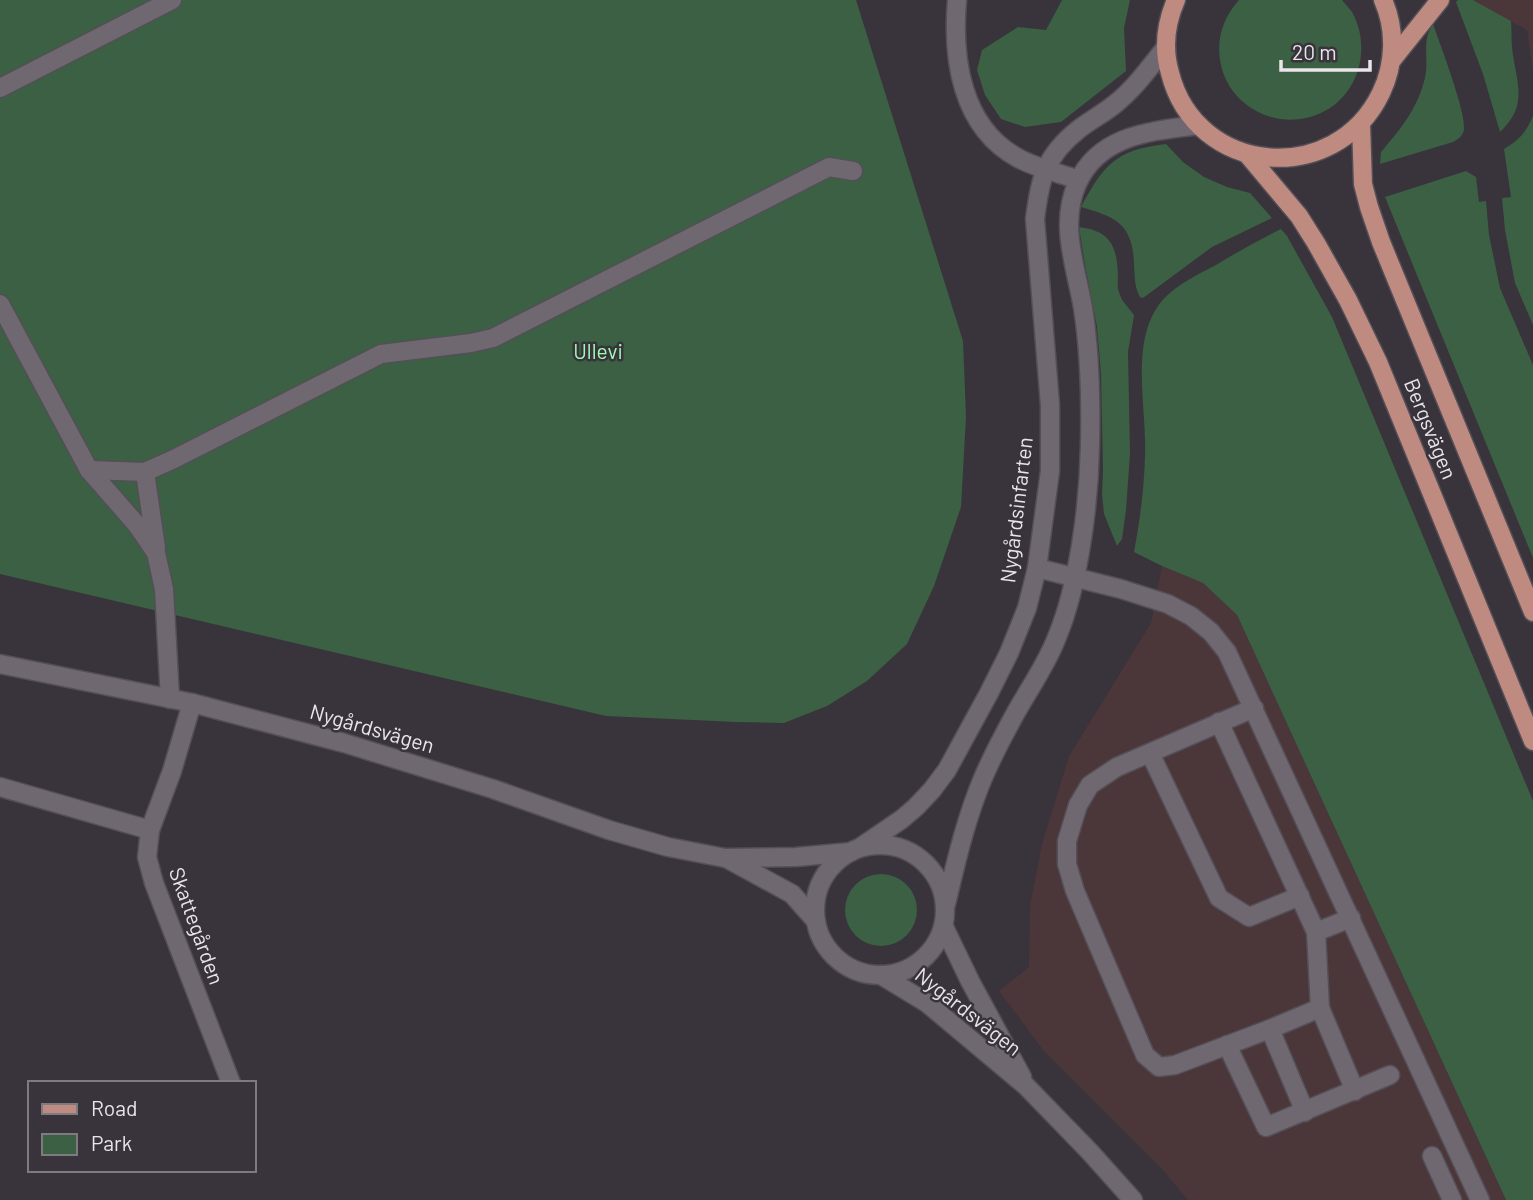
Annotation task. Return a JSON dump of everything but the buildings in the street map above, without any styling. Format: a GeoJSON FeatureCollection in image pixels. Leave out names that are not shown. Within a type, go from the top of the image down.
{"type":"FeatureCollection","features":[{"type":"Feature","properties":{"kind":"main road"},"geometry":{"type":"LineString","coordinates":[[1176,0],[1167,27],[1166,47],[1167,64],[1178,97],[1199,125],[1213,137],[1229,147],[1267,158],[1308,155],[1327,148],[1345,138],[1361,124],[1375,105],[1386,83],[1392,61],[1391,24],[1383,0]]}},
{"type":"Feature","properties":{"kind":"main road"},"geometry":{"type":"LineString","coordinates":[[1392,61],[1440,0]]}},
{"type":"Feature","properties":{"kind":"main road","name":"Bergsvägen"},"geometry":{"type":"LineString","coordinates":[[1361,124],[1363,184],[1381,242],[1533,612]]}},
{"type":"Feature","properties":{"kind":"main road","name":"Bergsvägen"},"geometry":{"type":"LineString","coordinates":[[1247,154],[1299,216],[1348,300],[1378,362],[1533,741]]}},
{"type":"Feature","properties":{"kind":"street"},"geometry":{"type":"LineString","coordinates":[[0,89],[172,0]]}},
{"type":"Feature","properties":{"kind":"street"},"geometry":{"type":"LineString","coordinates":[[957,0],[956,46],[959,71],[967,100],[979,124],[996,142],[1018,158],[1079,180]]}},
{"type":"Feature","properties":{"kind":"street","name":"Nygårdsinfarten"},"geometry":{"type":"LineString","coordinates":[[856,850],[916,807],[947,770],[1009,653],[1027,608],[1037,568],[1050,471],[1050,405],[1035,219],[1038,193],[1045,168],[1058,148],[1114,105],[1144,76],[1166,47]]}},
{"type":"Feature","properties":{"kind":"street"},"geometry":{"type":"LineString","coordinates":[[946,904],[937,877],[917,856],[890,845],[876,845],[856,850],[841,858],[825,876],[816,897],[816,921],[824,943],[839,960],[859,971],[881,975],[908,969],[931,952],[938,940],[944,927],[946,904],[966,824],[983,778],[1044,666],[1064,617],[1074,577],[1085,510],[1090,446],[1089,373],[1083,309],[1069,244],[1072,198],[1079,180],[1090,164],[1120,140],[1138,134],[1199,125]]}},
{"type":"Feature","properties":{"kind":"street"},"geometry":{"type":"LineString","coordinates":[[89,470],[145,472],[381,354],[493,338],[829,167],[853,171]]}},
{"type":"Feature","properties":{"kind":"street"},"geometry":{"type":"LineString","coordinates":[[0,304],[89,470],[137,526],[156,553]]}},
{"type":"Feature","properties":{"kind":"street"},"geometry":{"type":"LineString","coordinates":[[145,472],[156,553],[164,589],[170,699]]}},
{"type":"Feature","properties":{"kind":"street"},"geometry":{"type":"LineString","coordinates":[[1037,568],[1168,604],[1191,616],[1211,632],[1227,652],[1480,1200]]}},
{"type":"Feature","properties":{"kind":"street","name":"Nygårdsvägen"},"geometry":{"type":"LineString","coordinates":[[0,664],[192,703],[344,743],[668,847],[725,858],[796,857],[856,850]]}},
{"type":"Feature","properties":{"kind":"street","name":"Skattegården"},"geometry":{"type":"LineString","coordinates":[[192,703],[172,771],[150,830],[147,857],[154,883],[229,1081]]}},
{"type":"Feature","properties":{"kind":"street"},"geometry":{"type":"LineString","coordinates":[[1254,708],[1118,767],[1090,785],[1078,805],[1067,841],[1067,864],[1075,891],[1145,1055],[1159,1067],[1175,1065],[1320,1008]]}},
{"type":"Feature","properties":{"kind":"street"},"geometry":{"type":"LineString","coordinates":[[1219,722],[1316,932],[1320,1008],[1355,1091]]}},
{"type":"Feature","properties":{"kind":"street"},"geometry":{"type":"LineString","coordinates":[[1150,753],[1219,898],[1249,917],[1300,896]]}},
{"type":"Feature","properties":{"kind":"street"},"geometry":{"type":"LineString","coordinates":[[0,788],[150,830]]}},
{"type":"Feature","properties":{"kind":"street","name":"Nygårdsvägen"},"geometry":{"type":"LineString","coordinates":[[725,858],[792,894],[816,921]]}},
{"type":"Feature","properties":{"kind":"street"},"geometry":{"type":"LineString","coordinates":[[1316,932],[1351,918]]}},
{"type":"Feature","properties":{"kind":"street","name":"Nygårdsvägen"},"geometry":{"type":"LineString","coordinates":[[944,927],[1027,1086]]}},
{"type":"Feature","properties":{"kind":"street","name":"Nygårdsvägen"},"geometry":{"type":"LineString","coordinates":[[881,975],[927,1003],[1027,1086],[1133,1200]]}},
{"type":"Feature","properties":{"kind":"street"},"geometry":{"type":"LineString","coordinates":[[1270,1029],[1305,1112]]}},
{"type":"Feature","properties":{"kind":"street"},"geometry":{"type":"LineString","coordinates":[[1227,1045],[1266,1127],[1390,1075]]}},
{"type":"Feature","properties":{"kind":"street"},"geometry":{"type":"LineString","coordinates":[[1432,1156],[1452,1200]]}},
{"type":"Feature","properties":{"kind":"shaded area"},"geometry":{"type":"Polygon","coordinates":[[[1473,0],[1533,0],[1533,72],[1527,30],[1473,0]]]}},
{"type":"Feature","properties":{"kind":"shaded area"},"geometry":{"type":"Polygon","coordinates":[[[1162,566],[1203,583],[1237,615],[1506,1200],[1188,1200],[1161,1168],[1043,1050],[999,991],[1029,967],[1030,905],[1042,844],[1069,756],[1151,623],[1162,566]]]}},
{"type":"Feature","properties":{"kind":"green space","name":"Ullevi"},"geometry":{"type":"Polygon","coordinates":[[[0,0],[856,0],[963,341],[966,417],[961,507],[934,586],[907,644],[867,681],[827,706],[784,723],[606,716],[0,574],[0,0]]]}},
{"type":"Feature","properties":{"kind":"green space"},"geometry":{"type":"Polygon","coordinates":[[[1062,0],[1130,0],[1124,28],[1126,71],[1061,122],[1025,127],[1001,119],[985,95],[977,70],[982,50],[1018,27],[1046,30],[1062,0]]]}},
{"type":"Feature","properties":{"kind":"green space"},"geometry":{"type":"Polygon","coordinates":[[[1239,0],[1342,0],[1352,12],[1361,40],[1358,69],[1345,95],[1321,113],[1291,120],[1261,114],[1248,106],[1228,84],[1219,50],[1224,24],[1239,0]]]}},
{"type":"Feature","properties":{"kind":"green space"},"geometry":{"type":"Polygon","coordinates":[[[1473,0],[1511,21],[1518,96],[1514,114],[1500,132],[1483,74],[1456,2],[1473,0]]]}},
{"type":"Feature","properties":{"kind":"green space"},"geometry":{"type":"Polygon","coordinates":[[[1433,24],[1457,95],[1464,130],[1460,138],[1453,142],[1380,164],[1381,152],[1403,125],[1420,95],[1426,72],[1428,36],[1433,24]]]}},
{"type":"Feature","properties":{"kind":"green space"},"geometry":{"type":"Polygon","coordinates":[[[1533,116],[1533,325],[1515,283],[1502,198],[1511,197],[1504,149],[1522,136],[1533,116]]]}},
{"type":"Feature","properties":{"kind":"green space"},"geometry":{"type":"Polygon","coordinates":[[[1166,144],[1183,162],[1204,177],[1250,193],[1272,218],[1212,247],[1143,298],[1137,289],[1133,251],[1126,231],[1113,219],[1081,207],[1097,180],[1113,162],[1135,150],[1166,144]]]}},
{"type":"Feature","properties":{"kind":"green space"},"geometry":{"type":"Polygon","coordinates":[[[1466,171],[1476,177],[1479,202],[1486,201],[1489,235],[1500,288],[1533,365],[1533,558],[1385,197],[1466,171]]]}},
{"type":"Feature","properties":{"kind":"green space"},"geometry":{"type":"Polygon","coordinates":[[[1079,227],[1105,236],[1114,248],[1118,290],[1134,315],[1128,352],[1130,454],[1126,510],[1122,539],[1117,546],[1104,514],[1101,374],[1097,327],[1079,227]]]}},
{"type":"Feature","properties":{"kind":"green space"},"geometry":{"type":"Polygon","coordinates":[[[1281,229],[1332,317],[1533,801],[1533,1200],[1506,1200],[1237,615],[1203,583],[1134,552],[1144,468],[1142,361],[1148,325],[1161,302],[1175,289],[1281,229]]]}},
{"type":"Feature","properties":{"kind":"green space"},"geometry":{"type":"Polygon","coordinates":[[[881,874],[901,880],[911,890],[917,910],[911,930],[901,940],[881,946],[861,940],[851,930],[845,910],[851,890],[861,880],[881,874]]]}}]}
